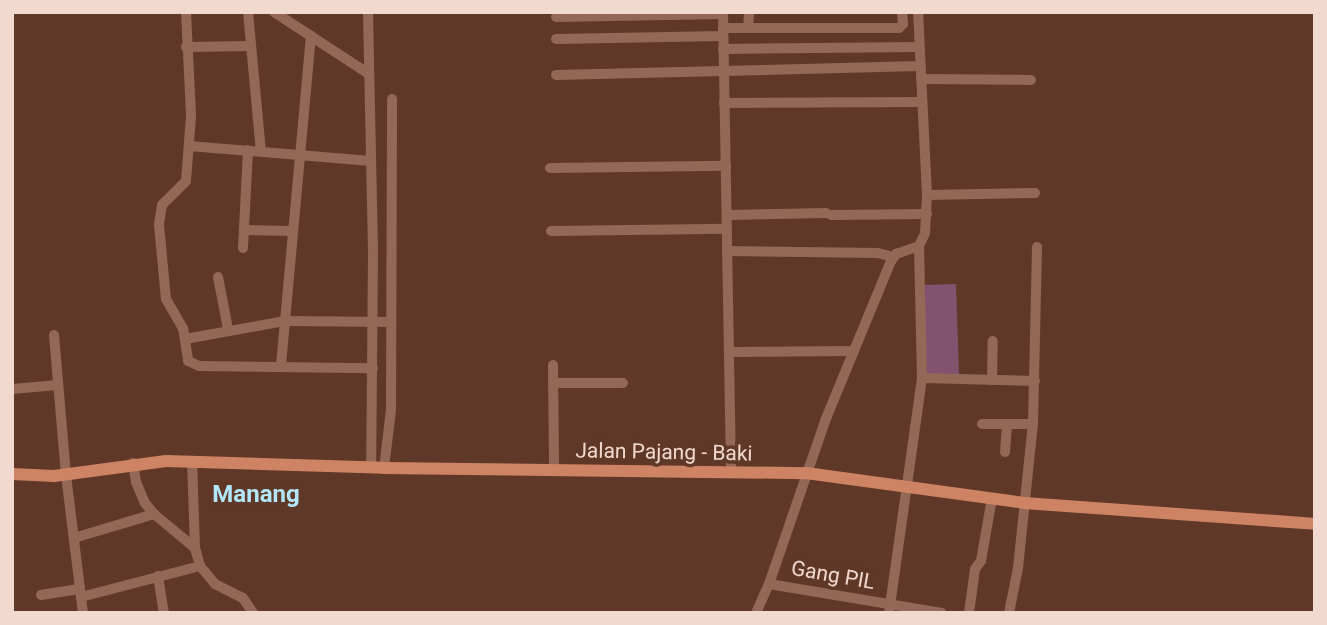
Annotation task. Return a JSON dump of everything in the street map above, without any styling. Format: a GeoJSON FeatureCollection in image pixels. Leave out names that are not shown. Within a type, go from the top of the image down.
{"type":"FeatureCollection","features":[{"type":"Feature","properties":{"kind":"main road","name":"Jalan Pajang - Baki"},"geometry":{"type":"LineString","coordinates":[[12,474],[65,475],[133,463],[192,461],[377,468],[806,473],[1028,503],[1315,524]]}},
{"type":"Feature","properties":{"kind":"street"},"geometry":{"type":"LineString","coordinates":[[186,12],[190,146],[186,181],[167,199],[159,213],[159,250],[166,299],[183,328],[190,364],[373,368]]}},
{"type":"Feature","properties":{"kind":"street"},"geometry":{"type":"LineString","coordinates":[[248,12],[261,151]]}},
{"type":"Feature","properties":{"kind":"street"},"geometry":{"type":"LineString","coordinates":[[274,12],[369,74]]}},
{"type":"Feature","properties":{"kind":"street"},"geometry":{"type":"LineString","coordinates":[[368,12],[377,468]]}},
{"type":"Feature","properties":{"kind":"street"},"geometry":{"type":"LineString","coordinates":[[748,28],[749,12]]}},
{"type":"Feature","properties":{"kind":"street"},"geometry":{"type":"LineString","coordinates":[[556,39],[723,32],[748,28],[899,28],[903,24],[902,12]]}},
{"type":"Feature","properties":{"kind":"street"},"geometry":{"type":"LineString","coordinates":[[889,609],[922,379],[919,246],[925,233],[927,195],[918,12]]}},
{"type":"Feature","properties":{"kind":"street"},"geometry":{"type":"LineString","coordinates":[[556,17],[723,13],[731,472]]}},
{"type":"Feature","properties":{"kind":"street"},"geometry":{"type":"LineString","coordinates":[[281,365],[311,36]]}},
{"type":"Feature","properties":{"kind":"street"},"geometry":{"type":"LineString","coordinates":[[186,47],[251,46]]}},
{"type":"Feature","properties":{"kind":"street"},"geometry":{"type":"LineString","coordinates":[[723,50],[919,47]]}},
{"type":"Feature","properties":{"kind":"street"},"geometry":{"type":"LineString","coordinates":[[556,75],[920,66]]}},
{"type":"Feature","properties":{"kind":"street"},"geometry":{"type":"LineString","coordinates":[[921,79],[1031,80]]}},
{"type":"Feature","properties":{"kind":"street"},"geometry":{"type":"LineString","coordinates":[[377,468],[391,410],[392,99]]}},
{"type":"Feature","properties":{"kind":"street"},"geometry":{"type":"LineString","coordinates":[[724,103],[922,102]]}},
{"type":"Feature","properties":{"kind":"street"},"geometry":{"type":"LineString","coordinates":[[190,146],[300,154],[370,165],[391,174]]}},
{"type":"Feature","properties":{"kind":"street"},"geometry":{"type":"LineString","coordinates":[[243,248],[248,150]]}},
{"type":"Feature","properties":{"kind":"street"},"geometry":{"type":"LineString","coordinates":[[550,168],[726,166]]}},
{"type":"Feature","properties":{"kind":"street"},"geometry":{"type":"LineString","coordinates":[[927,195],[1035,193]]}},
{"type":"Feature","properties":{"kind":"street"},"geometry":{"type":"LineString","coordinates":[[727,215],[927,214]]}},
{"type":"Feature","properties":{"kind":"street"},"geometry":{"type":"LineString","coordinates":[[551,232],[727,229]]}},
{"type":"Feature","properties":{"kind":"street"},"geometry":{"type":"LineString","coordinates":[[244,230],[293,231]]}},
{"type":"Feature","properties":{"kind":"street"},"geometry":{"type":"LineString","coordinates":[[727,251],[878,253],[893,257],[919,246]]}},
{"type":"Feature","properties":{"kind":"street"},"geometry":{"type":"LineString","coordinates":[[1009,613],[1028,503],[1035,381],[1037,247]]}},
{"type":"Feature","properties":{"kind":"street"},"geometry":{"type":"LineString","coordinates":[[756,613],[769,584],[806,473],[893,257]]}},
{"type":"Feature","properties":{"kind":"street"},"geometry":{"type":"LineString","coordinates":[[218,277],[228,330]]}},
{"type":"Feature","properties":{"kind":"street"},"geometry":{"type":"LineString","coordinates":[[186,339],[285,321],[391,322]]}},
{"type":"Feature","properties":{"kind":"street"},"geometry":{"type":"LineString","coordinates":[[54,335],[65,475],[83,613]]}},
{"type":"Feature","properties":{"kind":"street"},"geometry":{"type":"LineString","coordinates":[[992,380],[993,341]]}},
{"type":"Feature","properties":{"kind":"street"},"geometry":{"type":"LineString","coordinates":[[729,352],[854,351]]}},
{"type":"Feature","properties":{"kind":"street"},"geometry":{"type":"LineString","coordinates":[[553,365],[554,469]]}},
{"type":"Feature","properties":{"kind":"street"},"geometry":{"type":"LineString","coordinates":[[922,379],[1035,381]]}},
{"type":"Feature","properties":{"kind":"street"},"geometry":{"type":"LineString","coordinates":[[553,383],[623,383]]}},
{"type":"Feature","properties":{"kind":"street"},"geometry":{"type":"LineString","coordinates":[[12,389],[58,384]]}},
{"type":"Feature","properties":{"kind":"street"},"geometry":{"type":"LineString","coordinates":[[982,424],[1033,424]]}},
{"type":"Feature","properties":{"kind":"street"},"geometry":{"type":"LineString","coordinates":[[1005,452],[1007,424]]}},
{"type":"Feature","properties":{"kind":"street"},"geometry":{"type":"LineString","coordinates":[[192,461],[195,548],[200,566],[215,584],[243,598],[253,613]]}},
{"type":"Feature","properties":{"kind":"street"},"geometry":{"type":"LineString","coordinates":[[133,463],[135,482],[154,514],[195,548]]}},
{"type":"Feature","properties":{"kind":"street"},"geometry":{"type":"LineString","coordinates":[[969,613],[975,569],[981,561],[992,498]]}},
{"type":"Feature","properties":{"kind":"street"},"geometry":{"type":"LineString","coordinates":[[74,538],[154,514]]}},
{"type":"Feature","properties":{"kind":"street"},"geometry":{"type":"LineString","coordinates":[[41,595],[80,593],[200,566]]}},
{"type":"Feature","properties":{"kind":"street"},"geometry":{"type":"LineString","coordinates":[[158,576],[164,613]]}},
{"type":"Feature","properties":{"kind":"street","name":"Gang PIL"},"geometry":{"type":"LineString","coordinates":[[769,584],[889,609],[942,613]]}},
{"type":"Feature","properties":{"kind":"shaded area"},"geometry":{"type":"Polygon","coordinates":[[[956,284],[959,374],[925,375],[922,285],[956,284]]]}},
{"type":"Feature","properties":{"kind":"district","name":"Manang"},"geometry":{"type":"Point","coordinates":[256,495]}}]}
